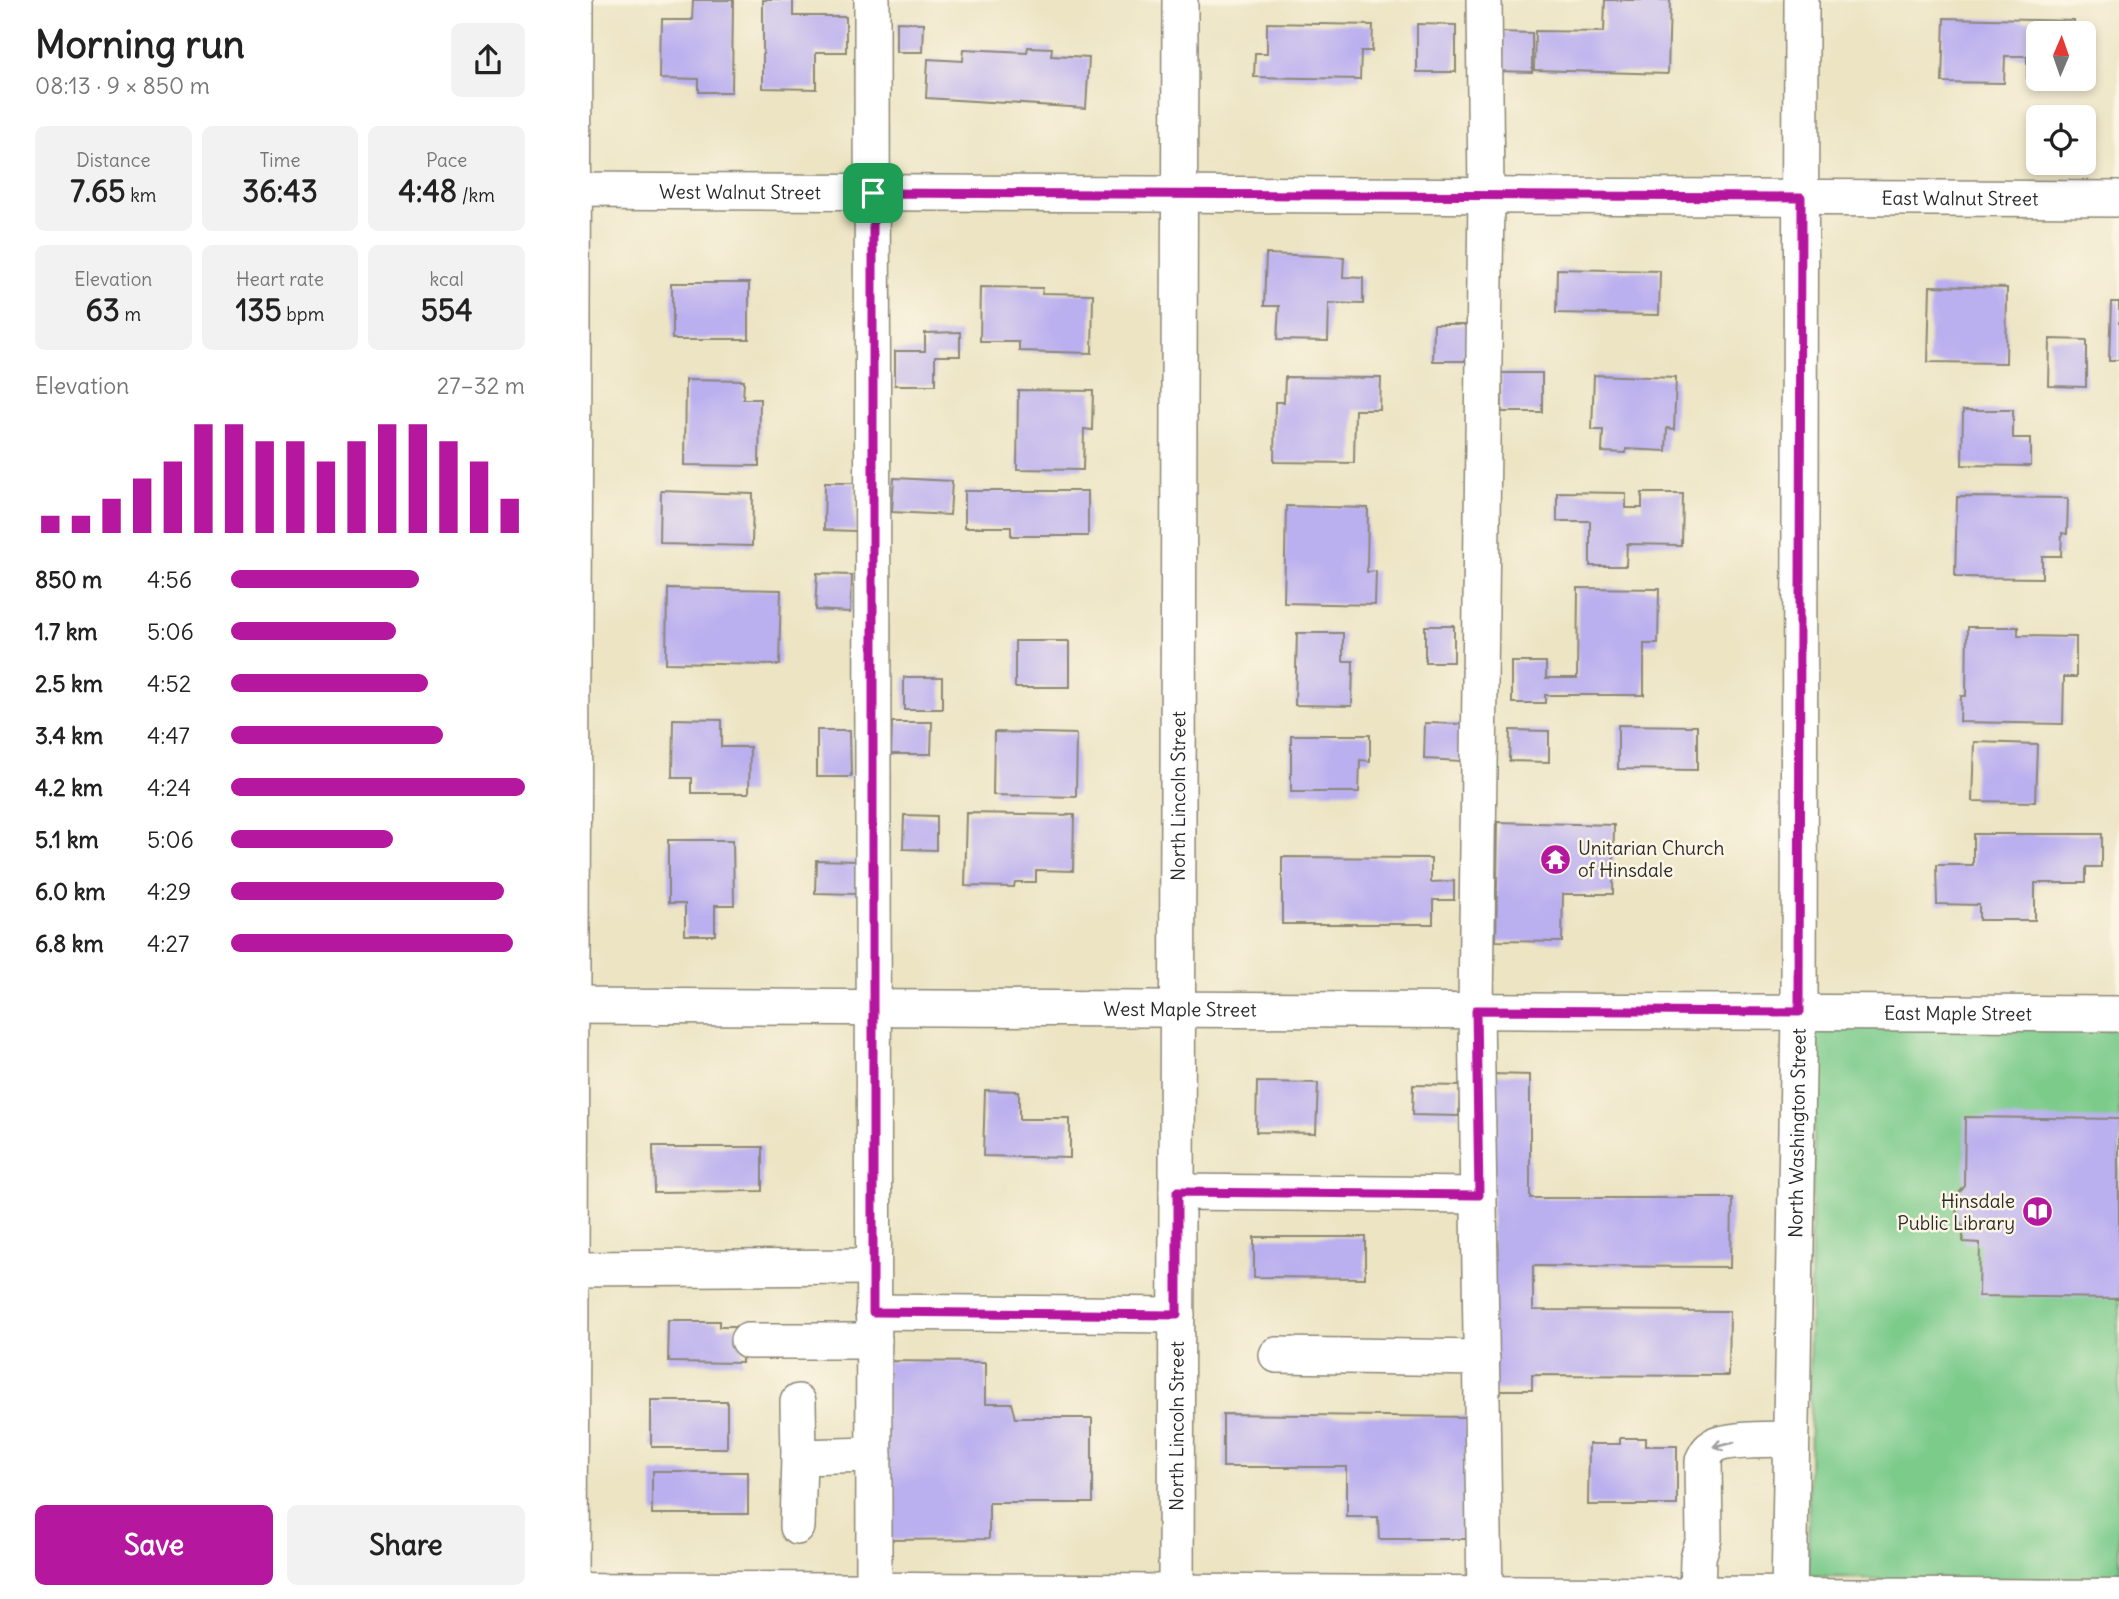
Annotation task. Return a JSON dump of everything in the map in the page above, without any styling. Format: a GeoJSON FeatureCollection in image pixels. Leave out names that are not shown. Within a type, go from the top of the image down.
{"type":"FeatureCollection","features":[{"type":"Feature","properties":{"kind":"main road"},"geometry":{"type":"LineString","coordinates":[[565,1590],[1176,1596],[2119,1599]]}},
{"type":"Feature","properties":{"kind":"street"},"geometry":{"type":"LineString","coordinates":[[565,1590],[565,1344],[571,1269],[566,1006],[567,191],[575,0]]}},
{"type":"Feature","properties":{"kind":"street"},"geometry":{"type":"LineString","coordinates":[[872,0],[874,1591]]}},
{"type":"Feature","properties":{"kind":"street","name":"North Lincoln Street"},"geometry":{"type":"LineString","coordinates":[[1176,1596],[1180,0]]}},
{"type":"Feature","properties":{"kind":"street"},"geometry":{"type":"LineString","coordinates":[[1484,0],[1486,196],[1476,1010],[1485,1595]]}},
{"type":"Feature","properties":{"kind":"street","name":"North Washington Street"},"geometry":{"type":"LineString","coordinates":[[1789,1598],[1799,1012],[1801,0]]}},
{"type":"Feature","properties":{"kind":"street","name":"West Walnut Street"},"geometry":{"type":"LineString","coordinates":[[567,191],[1801,197]]}},
{"type":"Feature","properties":{"kind":"street","name":"East Walnut Street"},"geometry":{"type":"LineString","coordinates":[[1801,197],[2119,199]]}},
{"type":"Feature","properties":{"kind":"street","name":"West Maple Street"},"geometry":{"type":"LineString","coordinates":[[566,1006],[1799,1012]]}},
{"type":"Feature","properties":{"kind":"street","name":"East Maple Street"},"geometry":{"type":"LineString","coordinates":[[1799,1012],[2119,1014]]}},
{"type":"Feature","properties":{"kind":"street"},"geometry":{"type":"LineString","coordinates":[[1177,1192],[1479,1195]]}},
{"type":"Feature","properties":{"kind":"street"},"geometry":{"type":"LineString","coordinates":[[571,1269],[873,1267]]}},
{"type":"Feature","properties":{"kind":"street"},"geometry":{"type":"LineString","coordinates":[[748,1341],[874,1327],[1177,1315]]}},
{"type":"Feature","properties":{"kind":"street"},"geometry":{"type":"LineString","coordinates":[[1277,1355],[1482,1358]]}},
{"type":"Feature","properties":{"kind":"street"},"geometry":{"type":"LineString","coordinates":[[797,1527],[798,1402]]}},
{"type":"Feature","properties":{"kind":"street"},"geometry":{"type":"LineString","coordinates":[[1701,1597],[1698,1558],[1704,1539],[1703,1460],[1709,1450],[1719,1445],[1740,1441],[1791,1439]]}},
{"type":"Feature","properties":{"kind":"street"},"geometry":{"type":"LineString","coordinates":[[799,1457],[874,1455]]}},
{"type":"Feature","properties":{"kind":"green space"},"geometry":{"type":"Polygon","coordinates":[[[1814,1026],[2119,1029],[2119,1581],[1808,1578],[1814,1026]]]}},
{"type":"Feature","properties":{"kind":"building"},"geometry":{"type":"Polygon","coordinates":[[[693,0],[733,0],[732,92],[698,92],[698,79],[661,78],[662,20],[692,20],[693,0]]]}},
{"type":"Feature","properties":{"kind":"building"},"geometry":{"type":"Polygon","coordinates":[[[763,0],[793,0],[793,16],[846,16],[846,52],[816,52],[816,89],[763,88],[763,0]]]}},
{"type":"Feature","properties":{"kind":"building"},"geometry":{"type":"Polygon","coordinates":[[[1605,0],[1670,0],[1668,74],[1534,70],[1535,31],[1604,32],[1605,0]]]}},
{"type":"Feature","properties":{"kind":"building"},"geometry":{"type":"Polygon","coordinates":[[[1944,18],[2074,21],[2026,21],[2026,56],[2005,56],[2004,83],[1942,82],[1944,18]]]}},
{"type":"Feature","properties":{"kind":"building"},"geometry":{"type":"Polygon","coordinates":[[[897,22],[924,23],[923,52],[897,52],[897,22]]]}},
{"type":"Feature","properties":{"kind":"building"},"geometry":{"type":"Polygon","coordinates":[[[1267,23],[1373,25],[1372,51],[1361,51],[1360,79],[1254,77],[1255,53],[1267,53],[1267,23]]]}},
{"type":"Feature","properties":{"kind":"building"},"geometry":{"type":"Polygon","coordinates":[[[1417,24],[1456,25],[1456,72],[1417,72],[1417,24]]]}},
{"type":"Feature","properties":{"kind":"building"},"geometry":{"type":"Polygon","coordinates":[[[1497,32],[1532,33],[1532,72],[1497,71],[1497,32]]]}},
{"type":"Feature","properties":{"kind":"building"},"geometry":{"type":"Polygon","coordinates":[[[1028,47],[1052,48],[1051,56],[1089,58],[1086,108],[926,98],[928,59],[963,61],[964,49],[1027,52],[1028,47]]]}},
{"type":"Feature","properties":{"kind":"building"},"geometry":{"type":"Polygon","coordinates":[[[1266,254],[1344,257],[1343,277],[1363,278],[1363,304],[1329,303],[1328,341],[1277,340],[1279,306],[1264,306],[1266,254]]]}},
{"type":"Feature","properties":{"kind":"building"},"geometry":{"type":"Polygon","coordinates":[[[1557,269],[1660,271],[1659,315],[1556,313],[1557,269]]]}},
{"type":"Feature","properties":{"kind":"building"},"geometry":{"type":"Polygon","coordinates":[[[672,283],[749,283],[749,339],[672,339],[672,283]]]}},
{"type":"Feature","properties":{"kind":"building"},"geometry":{"type":"Polygon","coordinates":[[[1930,286],[2007,288],[2006,363],[1928,362],[1930,286]]]}},
{"type":"Feature","properties":{"kind":"building"},"geometry":{"type":"Polygon","coordinates":[[[981,287],[1043,288],[1042,293],[1093,294],[1092,353],[1019,351],[1019,342],[980,342],[981,287]]]}},
{"type":"Feature","properties":{"kind":"building"},"geometry":{"type":"Polygon","coordinates":[[[2111,302],[2119,302],[2119,360],[2109,360],[2111,302]]]}},
{"type":"Feature","properties":{"kind":"building"},"geometry":{"type":"Polygon","coordinates":[[[1434,325],[1468,325],[1467,361],[1433,361],[1434,325]]]}},
{"type":"Feature","properties":{"kind":"building"},"geometry":{"type":"Polygon","coordinates":[[[960,332],[960,356],[935,356],[935,385],[895,385],[895,351],[925,351],[925,333],[960,332]]]}},
{"type":"Feature","properties":{"kind":"building"},"geometry":{"type":"Polygon","coordinates":[[[2050,339],[2086,340],[2086,387],[2049,386],[2050,339]]]}},
{"type":"Feature","properties":{"kind":"building"},"geometry":{"type":"Polygon","coordinates":[[[1501,373],[1542,373],[1542,412],[1502,412],[1501,373]]]}},
{"type":"Feature","properties":{"kind":"building"},"geometry":{"type":"Polygon","coordinates":[[[1594,375],[1676,378],[1674,429],[1667,428],[1666,451],[1626,449],[1626,453],[1602,452],[1603,430],[1592,430],[1594,375]]]}},
{"type":"Feature","properties":{"kind":"building"},"geometry":{"type":"Polygon","coordinates":[[[1285,377],[1381,378],[1380,410],[1355,410],[1354,463],[1274,462],[1275,402],[1284,402],[1285,377]]]}},
{"type":"Feature","properties":{"kind":"building"},"geometry":{"type":"Polygon","coordinates":[[[686,379],[744,380],[743,399],[760,399],[759,466],[685,465],[686,379]]]}},
{"type":"Feature","properties":{"kind":"building"},"geometry":{"type":"Polygon","coordinates":[[[1018,390],[1093,391],[1092,430],[1084,429],[1083,470],[1017,469],[1018,390]]]}},
{"type":"Feature","properties":{"kind":"building"},"geometry":{"type":"Polygon","coordinates":[[[1963,410],[2013,410],[2013,438],[2031,438],[2031,466],[1962,465],[1963,410]]]}},
{"type":"Feature","properties":{"kind":"building"},"geometry":{"type":"Polygon","coordinates":[[[894,478],[952,481],[950,515],[892,512],[894,478]]]}},
{"type":"Feature","properties":{"kind":"building"},"geometry":{"type":"Polygon","coordinates":[[[825,483],[855,483],[855,531],[824,530],[825,483]]]}},
{"type":"Feature","properties":{"kind":"building"},"geometry":{"type":"Polygon","coordinates":[[[661,491],[753,494],[752,546],[660,544],[661,491]]]}},
{"type":"Feature","properties":{"kind":"building"},"geometry":{"type":"Polygon","coordinates":[[[965,491],[1088,491],[1088,536],[1011,536],[1011,527],[965,527],[965,491]]]}},
{"type":"Feature","properties":{"kind":"building"},"geometry":{"type":"Polygon","coordinates":[[[1557,492],[1626,493],[1626,508],[1642,508],[1642,493],[1682,493],[1681,545],[1627,544],[1626,566],[1590,566],[1590,521],[1557,521],[1557,492]]]}},
{"type":"Feature","properties":{"kind":"building"},"geometry":{"type":"Polygon","coordinates":[[[1957,497],[2068,498],[2067,534],[2062,533],[2061,556],[2042,556],[2042,578],[1955,577],[1957,497]]]}},
{"type":"Feature","properties":{"kind":"building"},"geometry":{"type":"Polygon","coordinates":[[[1286,506],[1368,508],[1367,572],[1376,571],[1375,605],[1284,603],[1286,506]]]}},
{"type":"Feature","properties":{"kind":"building"},"geometry":{"type":"Polygon","coordinates":[[[817,574],[852,575],[851,612],[815,610],[817,574]]]}},
{"type":"Feature","properties":{"kind":"building"},"geometry":{"type":"Polygon","coordinates":[[[667,588],[781,590],[779,665],[666,663],[667,588]]]}},
{"type":"Feature","properties":{"kind":"building"},"geometry":{"type":"Polygon","coordinates":[[[1578,588],[1659,589],[1658,644],[1644,644],[1644,695],[1545,695],[1545,703],[1512,703],[1512,662],[1546,662],[1546,678],[1577,678],[1578,588]]]}},
{"type":"Feature","properties":{"kind":"building"},"geometry":{"type":"Polygon","coordinates":[[[1425,626],[1454,626],[1454,662],[1425,662],[1425,626]]]}},
{"type":"Feature","properties":{"kind":"building"},"geometry":{"type":"Polygon","coordinates":[[[1967,627],[2018,627],[2018,636],[2076,637],[2076,677],[2064,677],[2063,724],[1960,722],[1961,696],[1966,696],[1967,627]]]}},
{"type":"Feature","properties":{"kind":"building"},"geometry":{"type":"Polygon","coordinates":[[[1297,633],[1343,633],[1343,661],[1353,661],[1352,706],[1295,705],[1297,633]]]}},
{"type":"Feature","properties":{"kind":"building"},"geometry":{"type":"Polygon","coordinates":[[[1015,641],[1070,641],[1070,687],[1015,687],[1015,641]]]}},
{"type":"Feature","properties":{"kind":"building"},"geometry":{"type":"Polygon","coordinates":[[[904,677],[942,677],[942,709],[904,709],[904,677]]]}},
{"type":"Feature","properties":{"kind":"building"},"geometry":{"type":"Polygon","coordinates":[[[673,719],[721,720],[721,747],[750,747],[749,793],[691,793],[691,778],[672,778],[673,719]]]}},
{"type":"Feature","properties":{"kind":"building"},"geometry":{"type":"Polygon","coordinates":[[[892,722],[932,722],[931,754],[891,754],[892,722]]]}},
{"type":"Feature","properties":{"kind":"building"},"geometry":{"type":"Polygon","coordinates":[[[1425,723],[1463,724],[1462,761],[1424,759],[1425,723]]]}},
{"type":"Feature","properties":{"kind":"building"},"geometry":{"type":"Polygon","coordinates":[[[1618,725],[1697,726],[1697,770],[1618,769],[1618,725]]]}},
{"type":"Feature","properties":{"kind":"building"},"geometry":{"type":"Polygon","coordinates":[[[817,730],[850,730],[851,777],[817,777],[817,730]]]}},
{"type":"Feature","properties":{"kind":"building"},"geometry":{"type":"Polygon","coordinates":[[[1510,730],[1549,731],[1549,762],[1509,761],[1510,730]]]}},
{"type":"Feature","properties":{"kind":"building"},"geometry":{"type":"Polygon","coordinates":[[[994,732],[1077,734],[1076,797],[993,795],[994,732]]]}},
{"type":"Feature","properties":{"kind":"building"},"geometry":{"type":"Polygon","coordinates":[[[1291,735],[1370,735],[1370,761],[1360,760],[1359,792],[1291,792],[1291,735]]]}},
{"type":"Feature","properties":{"kind":"building"},"geometry":{"type":"Polygon","coordinates":[[[1975,742],[2037,744],[2035,802],[1973,801],[1975,742]]]}},
{"type":"Feature","properties":{"kind":"building"},"geometry":{"type":"Polygon","coordinates":[[[967,813],[1074,815],[1073,871],[1036,870],[1036,882],[1015,882],[1014,887],[965,886],[967,813]]]}},
{"type":"Feature","properties":{"kind":"building"},"geometry":{"type":"Polygon","coordinates":[[[904,815],[936,816],[936,850],[903,849],[904,815]]]}},
{"type":"Feature","properties":{"kind":"building","name":"Unitarian Church of Hinsdale"},"geometry":{"type":"Polygon","coordinates":[[[1498,822],[1614,825],[1613,894],[1563,894],[1562,942],[1496,941],[1498,822]]]}},
{"type":"Feature","properties":{"kind":"building"},"geometry":{"type":"Polygon","coordinates":[[[1973,834],[2101,834],[2101,867],[2085,867],[2085,883],[2035,883],[2035,920],[1979,920],[1979,905],[1937,904],[1936,865],[1973,865],[1973,834]]]}},
{"type":"Feature","properties":{"kind":"building"},"geometry":{"type":"Polygon","coordinates":[[[668,840],[733,840],[734,905],[715,905],[715,935],[685,935],[685,904],[668,904],[668,840]]]}},
{"type":"Feature","properties":{"kind":"building"},"geometry":{"type":"Polygon","coordinates":[[[1282,857],[1431,858],[1431,882],[1454,881],[1454,900],[1433,900],[1433,924],[1282,924],[1282,857]]]}},
{"type":"Feature","properties":{"kind":"building"},"geometry":{"type":"Polygon","coordinates":[[[816,860],[857,861],[857,894],[815,893],[816,860]]]}},
{"type":"Feature","properties":{"kind":"building"},"geometry":{"type":"Polygon","coordinates":[[[1493,1074],[1530,1075],[1530,1198],[1732,1198],[1731,1267],[1533,1266],[1533,1310],[1730,1311],[1729,1376],[1532,1375],[1532,1390],[1491,1390],[1493,1074]]]}},
{"type":"Feature","properties":{"kind":"building"},"geometry":{"type":"Polygon","coordinates":[[[1257,1082],[1318,1083],[1316,1133],[1256,1132],[1257,1082]]]}},
{"type":"Feature","properties":{"kind":"building"},"geometry":{"type":"Polygon","coordinates":[[[1413,1085],[1460,1086],[1459,1116],[1412,1115],[1413,1085]]]}},
{"type":"Feature","properties":{"kind":"building"},"geometry":{"type":"Polygon","coordinates":[[[985,1090],[1019,1091],[1019,1119],[1070,1119],[1070,1158],[983,1156],[985,1090]]]}},
{"type":"Feature","properties":{"kind":"building","name":"Hinsdale Public Library"},"geometry":{"type":"Polygon","coordinates":[[[1965,1117],[2119,1119],[2119,1298],[1979,1296],[1980,1243],[1963,1242],[1963,1227],[1957,1218],[1958,1192],[1964,1185],[1965,1117]]]}},
{"type":"Feature","properties":{"kind":"building"},"geometry":{"type":"Polygon","coordinates":[[[652,1147],[762,1147],[762,1191],[653,1192],[652,1147]]]}},
{"type":"Feature","properties":{"kind":"building"},"geometry":{"type":"Polygon","coordinates":[[[1254,1237],[1365,1237],[1365,1278],[1254,1277],[1254,1237]]]}},
{"type":"Feature","properties":{"kind":"building"},"geometry":{"type":"Polygon","coordinates":[[[669,1321],[719,1321],[719,1327],[742,1327],[742,1363],[668,1362],[669,1321]]]}},
{"type":"Feature","properties":{"kind":"building"},"geometry":{"type":"Polygon","coordinates":[[[886,1361],[986,1362],[986,1403],[1011,1403],[1015,1418],[1092,1418],[1092,1503],[989,1503],[989,1539],[886,1540],[886,1361]]]}},
{"type":"Feature","properties":{"kind":"building"},"geometry":{"type":"Polygon","coordinates":[[[652,1401],[727,1401],[727,1448],[652,1448],[652,1401]]]}},
{"type":"Feature","properties":{"kind":"building"},"geometry":{"type":"Polygon","coordinates":[[[1223,1414],[1466,1417],[1466,1539],[1379,1539],[1378,1517],[1347,1517],[1347,1467],[1223,1467],[1223,1414]]]}},
{"type":"Feature","properties":{"kind":"building"},"geometry":{"type":"Polygon","coordinates":[[[1620,1438],[1646,1438],[1646,1446],[1677,1446],[1677,1505],[1588,1505],[1589,1444],[1620,1444],[1620,1438]]]}},
{"type":"Feature","properties":{"kind":"building"},"geometry":{"type":"Polygon","coordinates":[[[653,1472],[748,1472],[748,1514],[653,1514],[653,1472]]]}},
{"type":"Feature","properties":{"kind":"place","name":"Unitarian Church of Hinsdale"},"geometry":{"type":"Point","coordinates":[1555,859]}},
{"type":"Feature","properties":{"kind":"place","name":"Hinsdale Public Library"},"geometry":{"type":"Point","coordinates":[2038,1212]}},
{"type":"Feature","properties":{"kind":"route"},"geometry":{"type":"LineString","coordinates":[[873,193],[1801,197],[1799,1012],[1476,1010],[1479,1195],[1177,1192],[1177,1315],[873,1312],[873,193]]}}]}
